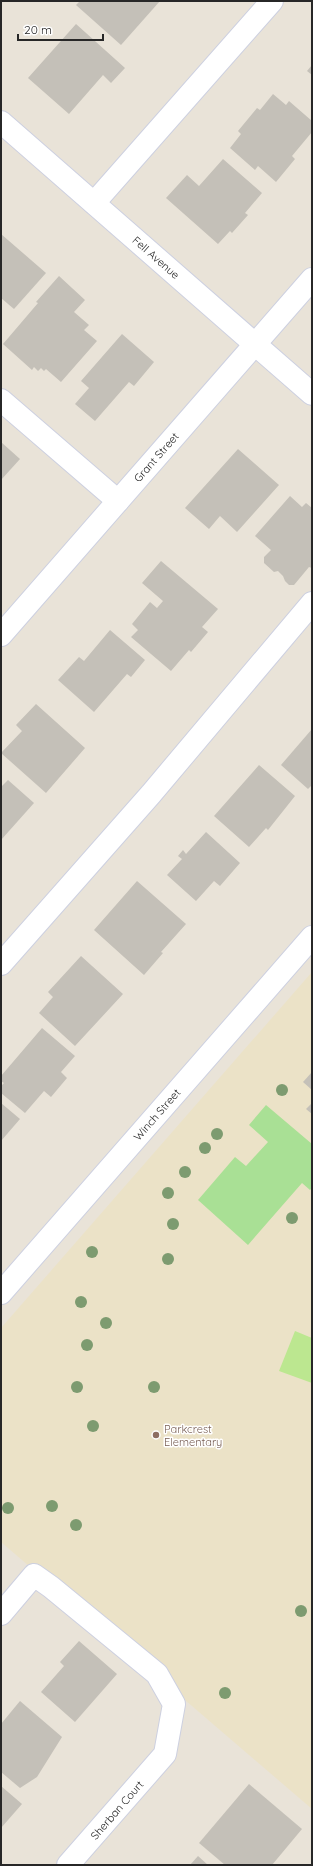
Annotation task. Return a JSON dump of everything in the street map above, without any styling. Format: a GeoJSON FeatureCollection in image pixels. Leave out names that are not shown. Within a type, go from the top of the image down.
{"type":"FeatureCollection","features":[{"type":"Feature","properties":{"kind":"street"},"geometry":{"type":"LineString","coordinates":[[94,203],[272,1]]}},
{"type":"Feature","properties":{"kind":"street","name":"Fell Avenue"},"geometry":{"type":"LineString","coordinates":[[1,122],[312,394]]}},
{"type":"Feature","properties":{"kind":"street","name":"Grant Street"},"geometry":{"type":"LineString","coordinates":[[1,635],[312,279]]}},
{"type":"Feature","properties":{"kind":"street"},"geometry":{"type":"LineString","coordinates":[[1,400],[118,501]]}},
{"type":"Feature","properties":{"kind":"street"},"geometry":{"type":"LineString","coordinates":[[1,964],[151,794],[312,603]]}},
{"type":"Feature","properties":{"kind":"street","name":"Winch Street"},"geometry":{"type":"LineString","coordinates":[[1,1292],[312,937]]}},
{"type":"Feature","properties":{"kind":"street","name":"Sherban Court"},"geometry":{"type":"LineString","coordinates":[[1,1614],[34,1575],[51,1587],[157,1674],[174,1704],[165,1754],[68,1865]]}},
{"type":"Feature","properties":{"kind":"shaded area","name":"Parkcrest Elementary"},"geometry":{"type":"Polygon","coordinates":[[[312,972],[312,1809],[1,1542],[1,1328],[312,972]]]}},
{"type":"Feature","properties":{"kind":"green space"},"geometry":{"type":"Polygon","coordinates":[[[266,1105],[312,1144],[312,1188],[310,1190],[302,1183],[248,1245],[198,1200],[235,1157],[246,1166],[268,1142],[249,1125],[266,1105]]]}},
{"type":"Feature","properties":{"kind":"green space"},"geometry":{"type":"Polygon","coordinates":[[[295,1331],[312,1338],[312,1383],[279,1371],[295,1331]]]}},
{"type":"Feature","properties":{"kind":"building"},"geometry":{"type":"Polygon","coordinates":[[[80,1],[160,1],[121,45],[76,5],[80,1]]]}},
{"type":"Feature","properties":{"kind":"building"},"geometry":{"type":"Polygon","coordinates":[[[76,24],[125,68],[111,83],[103,75],[69,114],[28,78],[76,24]]]}},
{"type":"Feature","properties":{"kind":"building"},"geometry":{"type":"Polygon","coordinates":[[[312,65],[312,75],[307,71],[312,65]]]}},
{"type":"Feature","properties":{"kind":"building"},"geometry":{"type":"Polygon","coordinates":[[[273,94],[286,105],[289,101],[312,121],[312,132],[292,156],[295,159],[276,182],[258,166],[255,170],[230,148],[241,134],[238,131],[257,108],[260,110],[273,94]]]}},
{"type":"Feature","properties":{"kind":"building"},"geometry":{"type":"Polygon","coordinates":[[[223,159],[262,193],[245,213],[248,215],[232,233],[230,231],[218,244],[166,198],[187,175],[199,186],[223,159]]]}},
{"type":"Feature","properties":{"kind":"building"},"geometry":{"type":"Polygon","coordinates":[[[1,234],[46,273],[14,309],[1,298],[1,234]]]}},
{"type":"Feature","properties":{"kind":"building"},"geometry":{"type":"Polygon","coordinates":[[[59,276],[85,300],[74,312],[89,325],[84,330],[97,341],[61,382],[46,369],[44,371],[41,368],[38,371],[34,367],[32,370],[3,344],[38,303],[36,302],[59,276]]]}},
{"type":"Feature","properties":{"kind":"building"},"geometry":{"type":"Polygon","coordinates":[[[122,334],[154,362],[134,386],[129,382],[95,421],[75,404],[89,388],[81,381],[122,334]]]}},
{"type":"Feature","properties":{"kind":"building"},"geometry":{"type":"Polygon","coordinates":[[[1,442],[20,459],[1,480],[1,442]]]}},
{"type":"Feature","properties":{"kind":"building"},"geometry":{"type":"Polygon","coordinates":[[[238,449],[279,485],[237,532],[220,516],[209,529],[185,508],[238,449]]]}},
{"type":"Feature","properties":{"kind":"building"},"geometry":{"type":"Polygon","coordinates":[[[290,496],[302,507],[306,503],[312,508],[312,568],[309,567],[294,585],[289,585],[278,571],[274,572],[264,563],[264,557],[271,550],[255,536],[290,496]]]}},
{"type":"Feature","properties":{"kind":"building"},"geometry":{"type":"Polygon","coordinates":[[[161,561],[218,609],[202,627],[208,632],[191,652],[189,650],[171,671],[131,637],[138,630],[132,624],[150,602],[157,608],[163,601],[142,583],[161,561]]]}},
{"type":"Feature","properties":{"kind":"building"},"geometry":{"type":"Polygon","coordinates":[[[110,630],[145,660],[131,677],[127,674],[94,712],[58,680],[79,657],[84,661],[110,630]]]}},
{"type":"Feature","properties":{"kind":"building"},"geometry":{"type":"Polygon","coordinates":[[[36,704],[85,748],[46,793],[1,753],[22,731],[16,725],[36,704]]]}},
{"type":"Feature","properties":{"kind":"building"},"geometry":{"type":"Polygon","coordinates":[[[312,729],[312,785],[308,789],[281,765],[312,729]]]}},
{"type":"Feature","properties":{"kind":"building"},"geometry":{"type":"Polygon","coordinates":[[[259,765],[295,796],[268,830],[266,828],[249,847],[214,816],[259,765]]]}},
{"type":"Feature","properties":{"kind":"building"},"geometry":{"type":"Polygon","coordinates":[[[8,780],[34,803],[1,840],[1,787],[8,780]]]}},
{"type":"Feature","properties":{"kind":"building"},"geometry":{"type":"Polygon","coordinates":[[[206,832],[240,863],[220,886],[214,881],[196,901],[167,875],[182,859],[178,856],[183,850],[186,854],[206,832]]]}},
{"type":"Feature","properties":{"kind":"building"},"geometry":{"type":"Polygon","coordinates":[[[137,881],[186,924],[161,952],[163,953],[144,975],[94,930],[137,881]]]}},
{"type":"Feature","properties":{"kind":"building"},"geometry":{"type":"Polygon","coordinates":[[[81,956],[123,994],[75,1046],[39,1013],[53,997],[48,992],[81,956]]]}},
{"type":"Feature","properties":{"kind":"building"},"geometry":{"type":"Polygon","coordinates":[[[42,1028],[75,1056],[61,1072],[67,1078],[51,1097],[44,1091],[25,1113],[1,1093],[1,1086],[4,1083],[1,1081],[1,1076],[42,1028]]]}},
{"type":"Feature","properties":{"kind":"building"},"geometry":{"type":"Polygon","coordinates":[[[312,1072],[312,1090],[303,1082],[312,1072]]]}},
{"type":"Feature","properties":{"kind":"building"},"geometry":{"type":"Polygon","coordinates":[[[1,1103],[20,1119],[1,1141],[1,1103]]]}},
{"type":"Feature","properties":{"kind":"building"},"geometry":{"type":"Polygon","coordinates":[[[312,1103],[312,1114],[306,1109],[312,1103]]]}},
{"type":"Feature","properties":{"kind":"building"},"geometry":{"type":"Polygon","coordinates":[[[79,1641],[117,1674],[75,1722],[41,1692],[64,1666],[60,1662],[79,1641]]]}},
{"type":"Feature","properties":{"kind":"building"},"geometry":{"type":"Polygon","coordinates":[[[20,1701],[62,1737],[37,1777],[20,1788],[1,1772],[1,1724],[20,1701]]]}},
{"type":"Feature","properties":{"kind":"building"},"geometry":{"type":"Polygon","coordinates":[[[249,1784],[302,1829],[272,1865],[225,1865],[199,1843],[249,1784]]]}},
{"type":"Feature","properties":{"kind":"building"},"geometry":{"type":"Polygon","coordinates":[[[1,1786],[22,1804],[1,1828],[1,1786]]]}},
{"type":"Feature","properties":{"kind":"building"},"geometry":{"type":"Polygon","coordinates":[[[198,1856],[208,1865],[190,1865],[198,1856]]]}},
{"type":"Feature","properties":{"kind":"place","name":"Parkcrest Elementary"},"geometry":{"type":"Point","coordinates":[156,1435]}}]}
